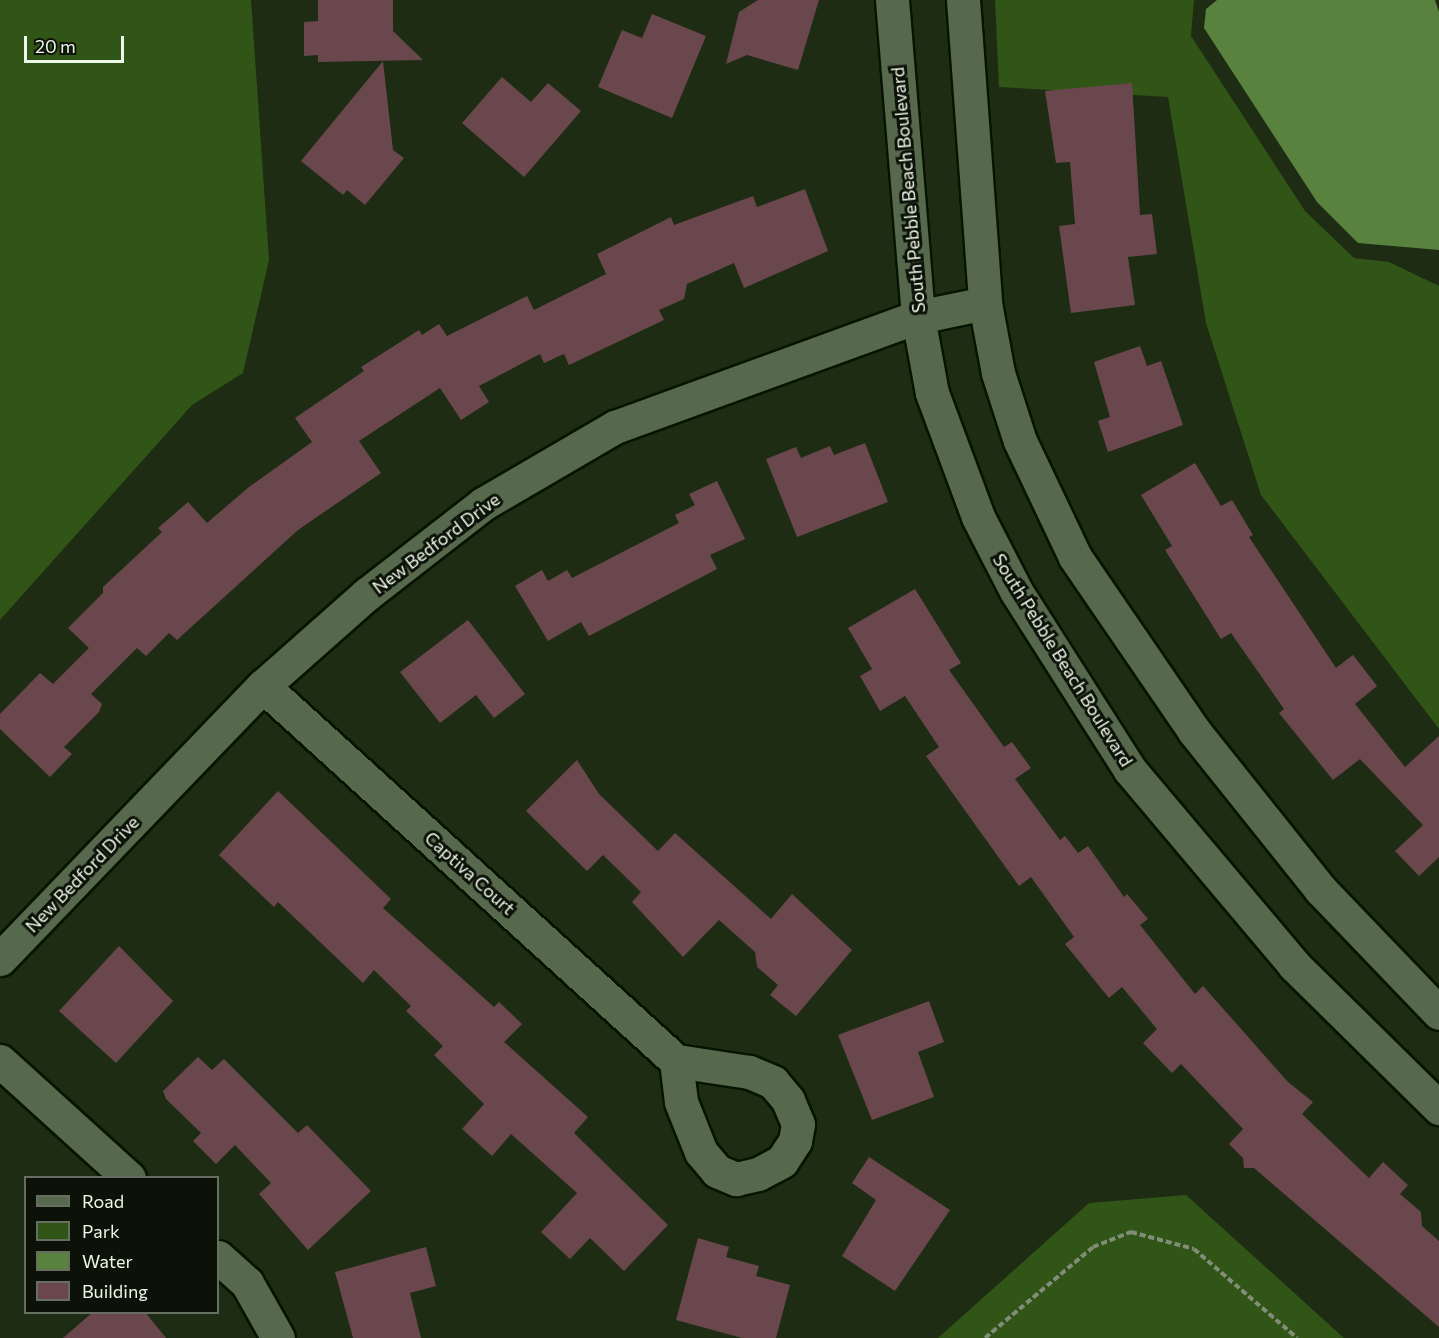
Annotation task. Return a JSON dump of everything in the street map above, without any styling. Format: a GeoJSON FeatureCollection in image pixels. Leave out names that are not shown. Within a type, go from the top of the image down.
{"type":"FeatureCollection","features":[{"type":"Feature","properties":{"kind":"street","name":"South Pebble Beach Boulevard"},"geometry":{"type":"LineString","coordinates":[[892,0],[918,317],[932,393],[978,517],[1016,591],[1130,770],[1294,965],[1439,1108]]}},
{"type":"Feature","properties":{"kind":"street"},"geometry":{"type":"LineString","coordinates":[[963,0],[985,303],[998,373],[1020,441],[1075,557],[1194,731],[1321,890],[1439,1013]]}},
{"type":"Feature","properties":{"kind":"street","name":"New Bedford Drive"},"geometry":{"type":"LineString","coordinates":[[0,959],[263,686],[367,594],[483,504],[615,427],[918,317],[985,303]]}},
{"type":"Feature","properties":{"kind":"street","name":"Captiva Court"},"geometry":{"type":"LineString","coordinates":[[263,686],[676,1061]]}},
{"type":"Feature","properties":{"kind":"street"},"geometry":{"type":"LineString","coordinates":[[0,1061],[127,1176]]}},
{"type":"Feature","properties":{"kind":"street"},"geometry":{"type":"LineString","coordinates":[[219,1258],[247,1283],[278,1338]]}},
{"type":"Feature","properties":{"kind":"path"},"geometry":{"type":"LineString","coordinates":[[985,1338],[1093,1247],[1131,1232],[1145,1232],[1194,1249],[1297,1338]]}},
{"type":"Feature","properties":{"kind":"green space"},"geometry":{"type":"Polygon","coordinates":[[[0,0],[251,0],[269,260],[243,373],[192,405],[0,620],[0,0]]]}},
{"type":"Feature","properties":{"kind":"green space"},"geometry":{"type":"Polygon","coordinates":[[[995,0],[1194,0],[1191,36],[1305,211],[1354,258],[1389,262],[1439,286],[1439,729],[1261,495],[1206,323],[1168,97],[999,87],[995,0]]]}},
{"type":"Feature","properties":{"kind":"green space"},"geometry":{"type":"Polygon","coordinates":[[[1186,1195],[1344,1338],[938,1338],[1089,1203],[1186,1195]]]}},
{"type":"Feature","properties":{"kind":"water"},"geometry":{"type":"Polygon","coordinates":[[[1217,0],[1435,0],[1439,12],[1439,250],[1358,243],[1317,202],[1204,28],[1206,9],[1217,0]]]}},
{"type":"Feature","properties":{"kind":"building"},"geometry":{"type":"Polygon","coordinates":[[[318,0],[393,0],[393,31],[423,60],[318,62],[318,55],[304,56],[304,22],[318,21],[318,0]]]}},
{"type":"Feature","properties":{"kind":"building"},"geometry":{"type":"Polygon","coordinates":[[[758,0],[819,0],[798,70],[747,55],[726,64],[739,12],[758,0]]]}},
{"type":"Feature","properties":{"kind":"building"},"geometry":{"type":"Polygon","coordinates":[[[652,14],[706,36],[672,118],[598,87],[622,30],[642,38],[652,14]]]}},
{"type":"Feature","properties":{"kind":"building"},"geometry":{"type":"Polygon","coordinates":[[[383,61],[393,150],[404,158],[365,205],[347,190],[343,195],[301,161],[383,61]]]}},
{"type":"Feature","properties":{"kind":"building"},"geometry":{"type":"Polygon","coordinates":[[[502,77],[531,102],[548,83],[581,111],[524,177],[462,123],[502,77]]]}},
{"type":"Feature","properties":{"kind":"building"},"geometry":{"type":"Polygon","coordinates":[[[1132,83],[1140,215],[1152,214],[1157,254],[1128,257],[1135,305],[1071,313],[1059,226],[1075,224],[1070,162],[1056,163],[1045,91],[1132,83]]]}},
{"type":"Feature","properties":{"kind":"building"},"geometry":{"type":"Polygon","coordinates":[[[805,189],[828,251],[744,288],[734,263],[687,284],[684,299],[659,310],[664,320],[569,365],[564,354],[544,363],[540,354],[479,386],[489,402],[461,420],[440,388],[359,441],[381,473],[298,530],[177,640],[169,633],[146,656],[137,648],[91,694],[102,704],[99,712],[64,747],[72,754],[50,777],[0,729],[0,714],[40,673],[53,684],[89,648],[68,628],[103,593],[103,587],[162,532],[158,528],[188,502],[207,523],[249,487],[312,442],[295,418],[364,371],[361,367],[419,330],[422,335],[439,324],[447,336],[527,296],[534,310],[606,274],[597,254],[671,217],[674,225],[753,196],[757,207],[805,189]]]}},
{"type":"Feature","properties":{"kind":"building"},"geometry":{"type":"Polygon","coordinates":[[[1140,346],[1147,366],[1161,361],[1183,425],[1108,452],[1098,421],[1110,417],[1094,362],[1140,346]]]}},
{"type":"Feature","properties":{"kind":"building"},"geometry":{"type":"Polygon","coordinates":[[[865,443],[888,502],[797,537],[766,459],[796,447],[801,458],[830,446],[834,455],[865,443]]]}},
{"type":"Feature","properties":{"kind":"building"},"geometry":{"type":"Polygon","coordinates":[[[1195,463],[1221,506],[1232,500],[1253,535],[1249,537],[1336,668],[1353,655],[1377,686],[1355,704],[1405,767],[1439,736],[1439,857],[1419,876],[1395,851],[1423,825],[1360,759],[1333,780],[1279,713],[1284,709],[1231,633],[1221,639],[1165,550],[1172,546],[1141,495],[1195,463]]]}},
{"type":"Feature","properties":{"kind":"building"},"geometry":{"type":"Polygon","coordinates":[[[717,481],[745,539],[710,555],[717,569],[589,636],[581,622],[548,641],[515,586],[542,570],[548,581],[567,570],[572,578],[679,523],[675,515],[695,505],[689,494],[717,481]]]}},
{"type":"Feature","properties":{"kind":"building"},"geometry":{"type":"Polygon","coordinates":[[[915,589],[961,663],[949,670],[1004,747],[1012,742],[1031,768],[1015,779],[1060,840],[1065,836],[1078,853],[1088,846],[1124,897],[1127,894],[1148,919],[1140,925],[1195,994],[1203,986],[1288,1082],[1313,1102],[1302,1114],[1369,1178],[1383,1162],[1408,1185],[1400,1194],[1421,1212],[1422,1226],[1439,1241],[1439,1327],[1254,1168],[1244,1168],[1243,1158],[1229,1144],[1243,1129],[1181,1064],[1172,1073],[1143,1043],[1157,1029],[1122,987],[1109,998],[1065,944],[1074,937],[1031,877],[1019,886],[926,756],[939,747],[905,696],[880,711],[860,676],[872,669],[848,628],[915,589]]]}},
{"type":"Feature","properties":{"kind":"building"},"geometry":{"type":"Polygon","coordinates":[[[468,620],[525,694],[494,718],[476,695],[440,723],[400,672],[468,620]]]}},
{"type":"Feature","properties":{"kind":"building"},"geometry":{"type":"Polygon","coordinates":[[[577,760],[599,794],[658,851],[675,833],[771,919],[792,894],[852,950],[796,1016],[770,995],[778,985],[757,967],[755,952],[719,920],[683,957],[632,902],[641,892],[603,855],[587,871],[526,811],[577,760]]]}},
{"type":"Feature","properties":{"kind":"building"},"geometry":{"type":"Polygon","coordinates":[[[278,791],[391,899],[383,908],[494,1007],[499,1002],[522,1024],[504,1042],[588,1117],[574,1133],[668,1225],[624,1271],[590,1238],[570,1259],[541,1232],[577,1193],[511,1134],[492,1156],[462,1129],[484,1104],[434,1055],[443,1046],[406,1011],[411,1006],[374,970],[363,983],[278,902],[274,907],[219,855],[278,791]]]}},
{"type":"Feature","properties":{"kind":"building"},"geometry":{"type":"Polygon","coordinates":[[[119,946],[173,1001],[116,1063],[59,1011],[119,946]]]}},
{"type":"Feature","properties":{"kind":"building"},"geometry":{"type":"Polygon","coordinates":[[[929,1001],[944,1042],[918,1052],[934,1097],[872,1120],[838,1035],[929,1001]]]}},
{"type":"Feature","properties":{"kind":"building"},"geometry":{"type":"Polygon","coordinates":[[[198,1057],[212,1070],[224,1059],[298,1133],[307,1125],[371,1191],[308,1250],[259,1194],[271,1183],[235,1145],[216,1164],[193,1141],[201,1133],[166,1099],[163,1091],[198,1057]]]}},
{"type":"Feature","properties":{"kind":"building"},"geometry":{"type":"Polygon","coordinates":[[[869,1157],[950,1210],[895,1291],[842,1256],[876,1200],[852,1183],[869,1157]]]}},
{"type":"Feature","properties":{"kind":"building"},"geometry":{"type":"Polygon","coordinates":[[[698,1238],[729,1247],[726,1257],[759,1266],[756,1276],[790,1285],[776,1338],[742,1338],[676,1320],[698,1238]]]}},
{"type":"Feature","properties":{"kind":"building"},"geometry":{"type":"Polygon","coordinates":[[[426,1247],[436,1286],[410,1293],[421,1338],[353,1338],[335,1272],[426,1247]]]}},
{"type":"Feature","properties":{"kind":"building"},"geometry":{"type":"Polygon","coordinates":[[[91,1314],[147,1314],[166,1338],[63,1338],[91,1314]]]}}]}
